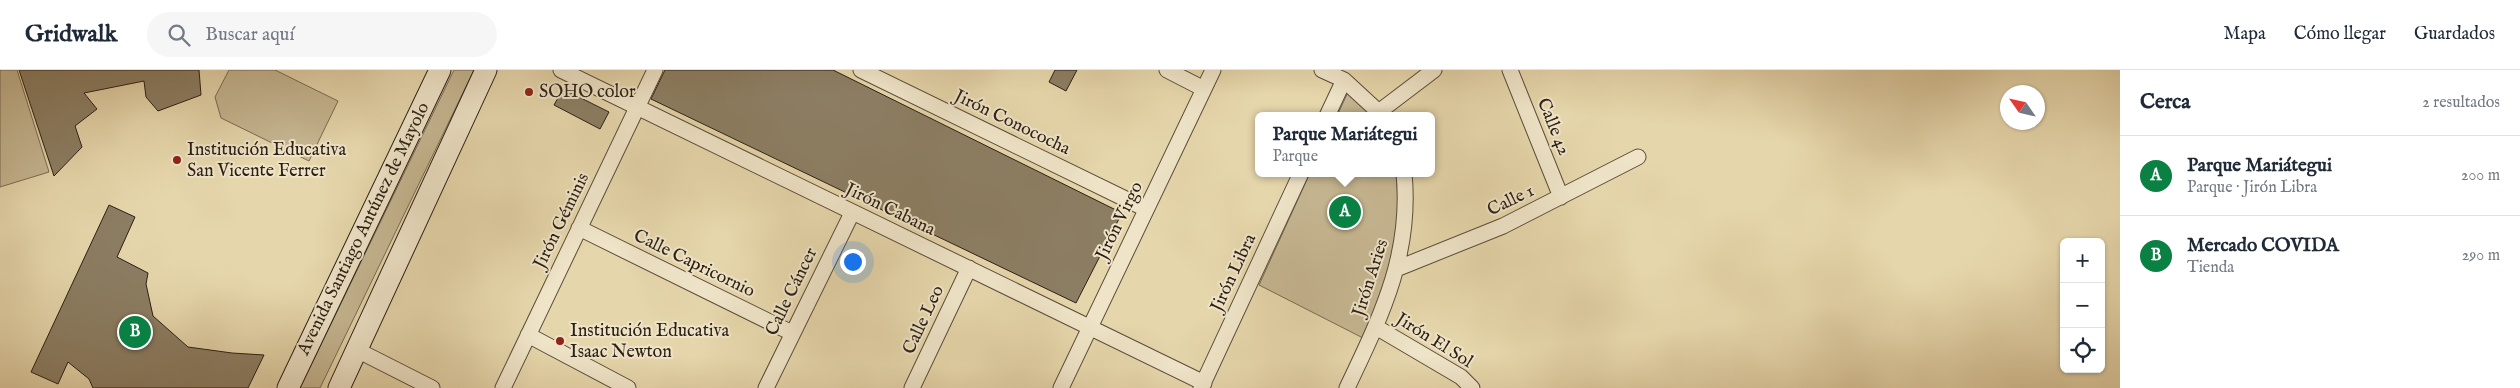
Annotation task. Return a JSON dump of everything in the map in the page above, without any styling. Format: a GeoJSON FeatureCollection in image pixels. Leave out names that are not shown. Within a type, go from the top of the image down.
{"type":"FeatureCollection","features":[{"type":"Feature","properties":{"kind":"main road","name":"Avenida Santiago Antúnez de Mayolo"},"geometry":{"type":"LineString","coordinates":[[288,388],[440,70]]}},
{"type":"Feature","properties":{"kind":"main road"},"geometry":{"type":"LineString","coordinates":[[339,388],[486,70]]}},
{"type":"Feature","properties":{"kind":"street","name":"Jirón Cabana"},"geometry":{"type":"LineString","coordinates":[[561,70],[1090,326],[1203,386]]}},
{"type":"Feature","properties":{"kind":"street","name":"Jirón Géminis"},"geometry":{"type":"LineString","coordinates":[[503,388],[655,70]]}},
{"type":"Feature","properties":{"kind":"street","name":"Jirón Conococha"},"geometry":{"type":"LineString","coordinates":[[861,70],[1146,209]]}},
{"type":"Feature","properties":{"kind":"street"},"geometry":{"type":"LineString","coordinates":[[1166,70],[1204,88]]}},
{"type":"Feature","properties":{"kind":"street","name":"Jirón Virgo"},"geometry":{"type":"LineString","coordinates":[[1061,388],[1213,70]]}},
{"type":"Feature","properties":{"kind":"street"},"geometry":{"type":"LineString","coordinates":[[1322,70],[1344,80],[1379,112]]}},
{"type":"Feature","properties":{"kind":"street"},"geometry":{"type":"LineString","coordinates":[[1383,112],[1434,70]]}},
{"type":"Feature","properties":{"kind":"street","name":"Calle 42"},"geometry":{"type":"LineString","coordinates":[[1510,70],[1561,197]]}},
{"type":"Feature","properties":{"kind":"street"},"geometry":{"type":"LineString","coordinates":[[1329,112],[1344,80]]}},
{"type":"Feature","properties":{"kind":"street","name":"Calle 1"},"geometry":{"type":"LineString","coordinates":[[1396,269],[1490,232],[1638,157]]}},
{"type":"Feature","properties":{"kind":"street","name":"Jirón Libra"},"geometry":{"type":"LineString","coordinates":[[1203,386],[1299,177]]}},
{"type":"Feature","properties":{"kind":"street","name":"Jirón Aries"},"geometry":{"type":"LineString","coordinates":[[1346,388],[1376,327],[1396,269],[1405,235],[1404,177]]}},
{"type":"Feature","properties":{"kind":"street","name":"Calle Cáncer"},"geometry":{"type":"LineString","coordinates":[[766,388],[852,212]]}},
{"type":"Feature","properties":{"kind":"street","name":"Calle Capricornio"},"geometry":{"type":"LineString","coordinates":[[579,228],[792,333]]}},
{"type":"Feature","properties":{"kind":"street","name":"Calle Leo"},"geometry":{"type":"LineString","coordinates":[[912,388],[969,268]]}},
{"type":"Feature","properties":{"kind":"street","name":"Jirón El Sol"},"geometry":{"type":"LineString","coordinates":[[1376,327],[1461,377],[1472,388]]}},
{"type":"Feature","properties":{"kind":"street"},"geometry":{"type":"LineString","coordinates":[[528,335],[628,388]]}},
{"type":"Feature","properties":{"kind":"street"},"geometry":{"type":"LineString","coordinates":[[357,350],[432,388]]}},
{"type":"Feature","properties":{"kind":"shaded area"},"geometry":{"type":"Polygon","coordinates":[[[0,70],[17,70],[49,172],[0,187],[0,70]]]}},
{"type":"Feature","properties":{"kind":"shaded area"},"geometry":{"type":"Polygon","coordinates":[[[229,70],[275,70],[338,101],[309,161],[221,118],[215,97],[229,70]]]}},
{"type":"Feature","properties":{"kind":"shaded area"},"geometry":{"type":"Polygon","coordinates":[[[454,70],[474,70],[320,388],[300,388],[454,70]]]}},
{"type":"Feature","properties":{"kind":"shaded area"},"geometry":{"type":"Polygon","coordinates":[[[1348,92],[1369,112],[1339,112],[1348,92]]]}},
{"type":"Feature","properties":{"kind":"shaded area"},"geometry":{"type":"Polygon","coordinates":[[[1308,177],[1396,177],[1398,220],[1394,259],[1387,282],[1363,338],[1259,285],[1308,177]]]}},
{"type":"Feature","properties":{"kind":"building"},"geometry":{"type":"Polygon","coordinates":[[[19,70],[199,70],[201,95],[158,111],[146,97],[144,81],[84,93],[97,109],[75,126],[82,147],[54,176],[19,70]]]}},
{"type":"Feature","properties":{"kind":"building"},"geometry":{"type":"Polygon","coordinates":[[[665,70],[833,70],[1122,213],[1076,303],[651,99],[665,70]]]}},
{"type":"Feature","properties":{"kind":"building"},"geometry":{"type":"Polygon","coordinates":[[[1055,70],[1077,70],[1066,91],[1049,82],[1055,70]]]}},
{"type":"Feature","properties":{"kind":"building"},"geometry":{"type":"Polygon","coordinates":[[[563,89],[609,112],[600,129],[554,105],[563,89]]]}},
{"type":"Feature","properties":{"kind":"building"},"geometry":{"type":"Polygon","coordinates":[[[109,205],[135,217],[117,257],[148,273],[146,284],[153,316],[188,347],[264,355],[248,388],[93,388],[89,379],[68,362],[58,384],[31,372],[109,205]]]}},
{"type":"Feature","properties":{"kind":"place","name":"SOHO color"},"geometry":{"type":"Point","coordinates":[529,92]}},
{"type":"Feature","properties":{"kind":"place","name":"Institución Educativa San Vicente Ferrer"},"geometry":{"type":"Point","coordinates":[177,160]}},
{"type":"Feature","properties":{"kind":"place","name":"Parque Mariátegui"},"geometry":{"type":"Point","coordinates":[1345,212]}},
{"type":"Feature","properties":{"kind":"place","name":"Mercado COVIDA"},"geometry":{"type":"Point","coordinates":[135,332]}},
{"type":"Feature","properties":{"kind":"place","name":"Institución Educativa Isaac Newton"},"geometry":{"type":"Point","coordinates":[560,341]}}]}
